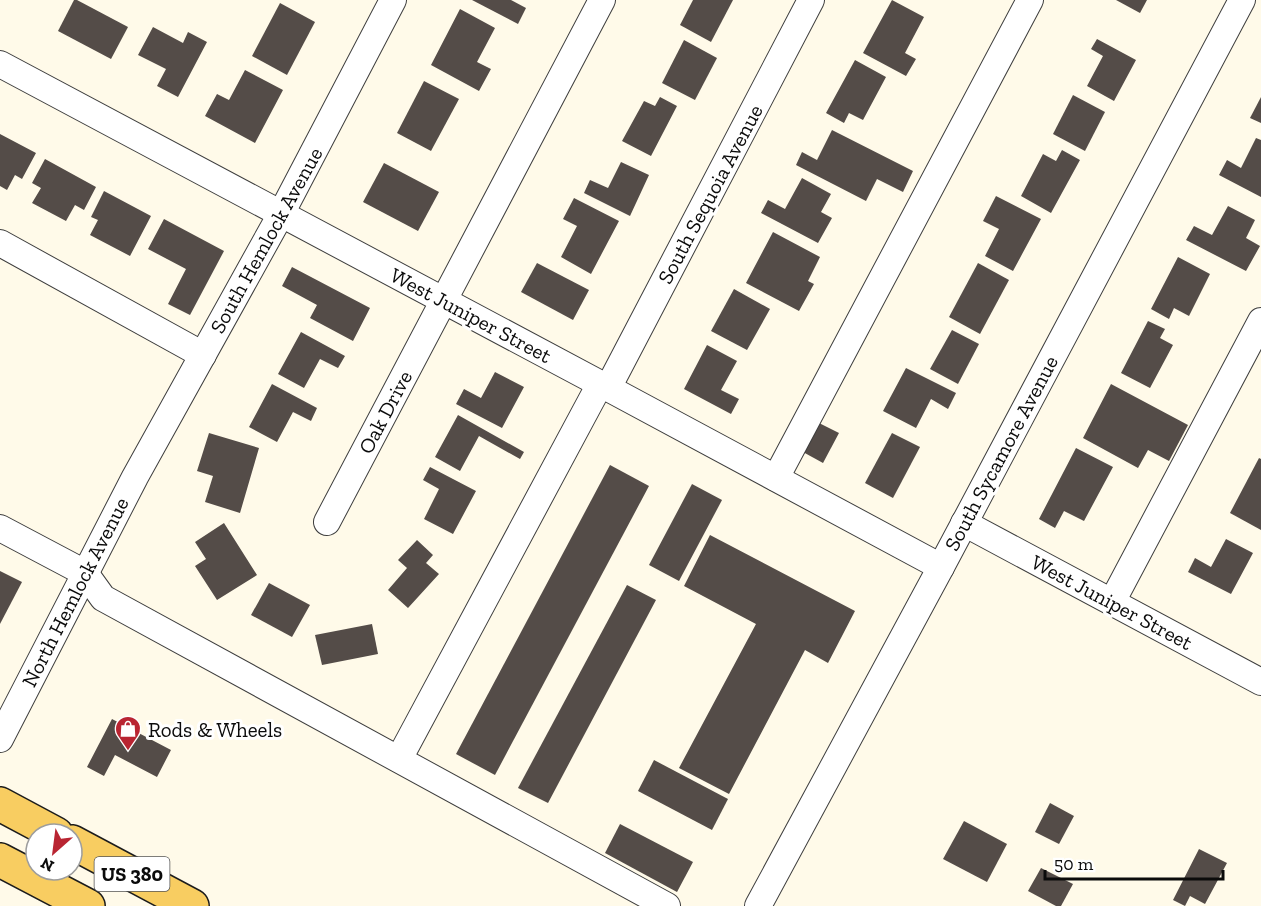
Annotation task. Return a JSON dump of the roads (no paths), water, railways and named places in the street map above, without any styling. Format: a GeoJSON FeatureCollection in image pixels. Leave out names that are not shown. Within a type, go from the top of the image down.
{"type":"FeatureCollection","features":[{"type":"Feature","properties":{"kind":"main road"},"geometry":{"type":"LineString","coordinates":[[0,804],[34,822]]}},
{"type":"Feature","properties":{"kind":"main road","name":"US 380"},"geometry":{"type":"LineString","coordinates":[[84,848],[192,906]]}},
{"type":"Feature","properties":{"kind":"main road"},"geometry":{"type":"LineString","coordinates":[[0,860],[88,906]]}},
{"type":"Feature","properties":{"kind":"street","name":"South Hemlock Avenue"},"geometry":{"type":"LineString","coordinates":[[135,477],[281,214],[393,0]]}},
{"type":"Feature","properties":{"kind":"street","name":"Oak Drive"},"geometry":{"type":"LineString","coordinates":[[327,522],[603,0]]}},
{"type":"Feature","properties":{"kind":"street","name":"South Sequoia Avenue"},"geometry":{"type":"LineString","coordinates":[[399,759],[604,386],[811,0]]}},
{"type":"Feature","properties":{"kind":"street"},"geometry":{"type":"LineString","coordinates":[[776,478],[1030,0]]}},
{"type":"Feature","properties":{"kind":"street","name":"South Sycamore Avenue"},"geometry":{"type":"LineString","coordinates":[[758,906],[1242,0]]}},
{"type":"Feature","properties":{"kind":"street","name":"West Juniper Street"},"geometry":{"type":"LineString","coordinates":[[0,64],[940,567]]}},
{"type":"Feature","properties":{"kind":"street"},"geometry":{"type":"LineString","coordinates":[[0,243],[203,355]]}},
{"type":"Feature","properties":{"kind":"street"},"geometry":{"type":"LineString","coordinates":[[1112,602],[1261,321]]}},
{"type":"Feature","properties":{"kind":"street","name":"North Hemlock Avenue"},"geometry":{"type":"LineString","coordinates":[[0,739],[135,477]]}},
{"type":"Feature","properties":{"kind":"street","name":"West Juniper Street"},"geometry":{"type":"LineString","coordinates":[[964,523],[1261,681]]}},
{"type":"Feature","properties":{"kind":"street"},"geometry":{"type":"LineString","coordinates":[[0,528],[85,573],[103,598],[667,906]]}},
{"type":"Feature","properties":{"kind":"place","name":"Rods & Wheels"},"geometry":{"type":"Point","coordinates":[128,752]}}]}
